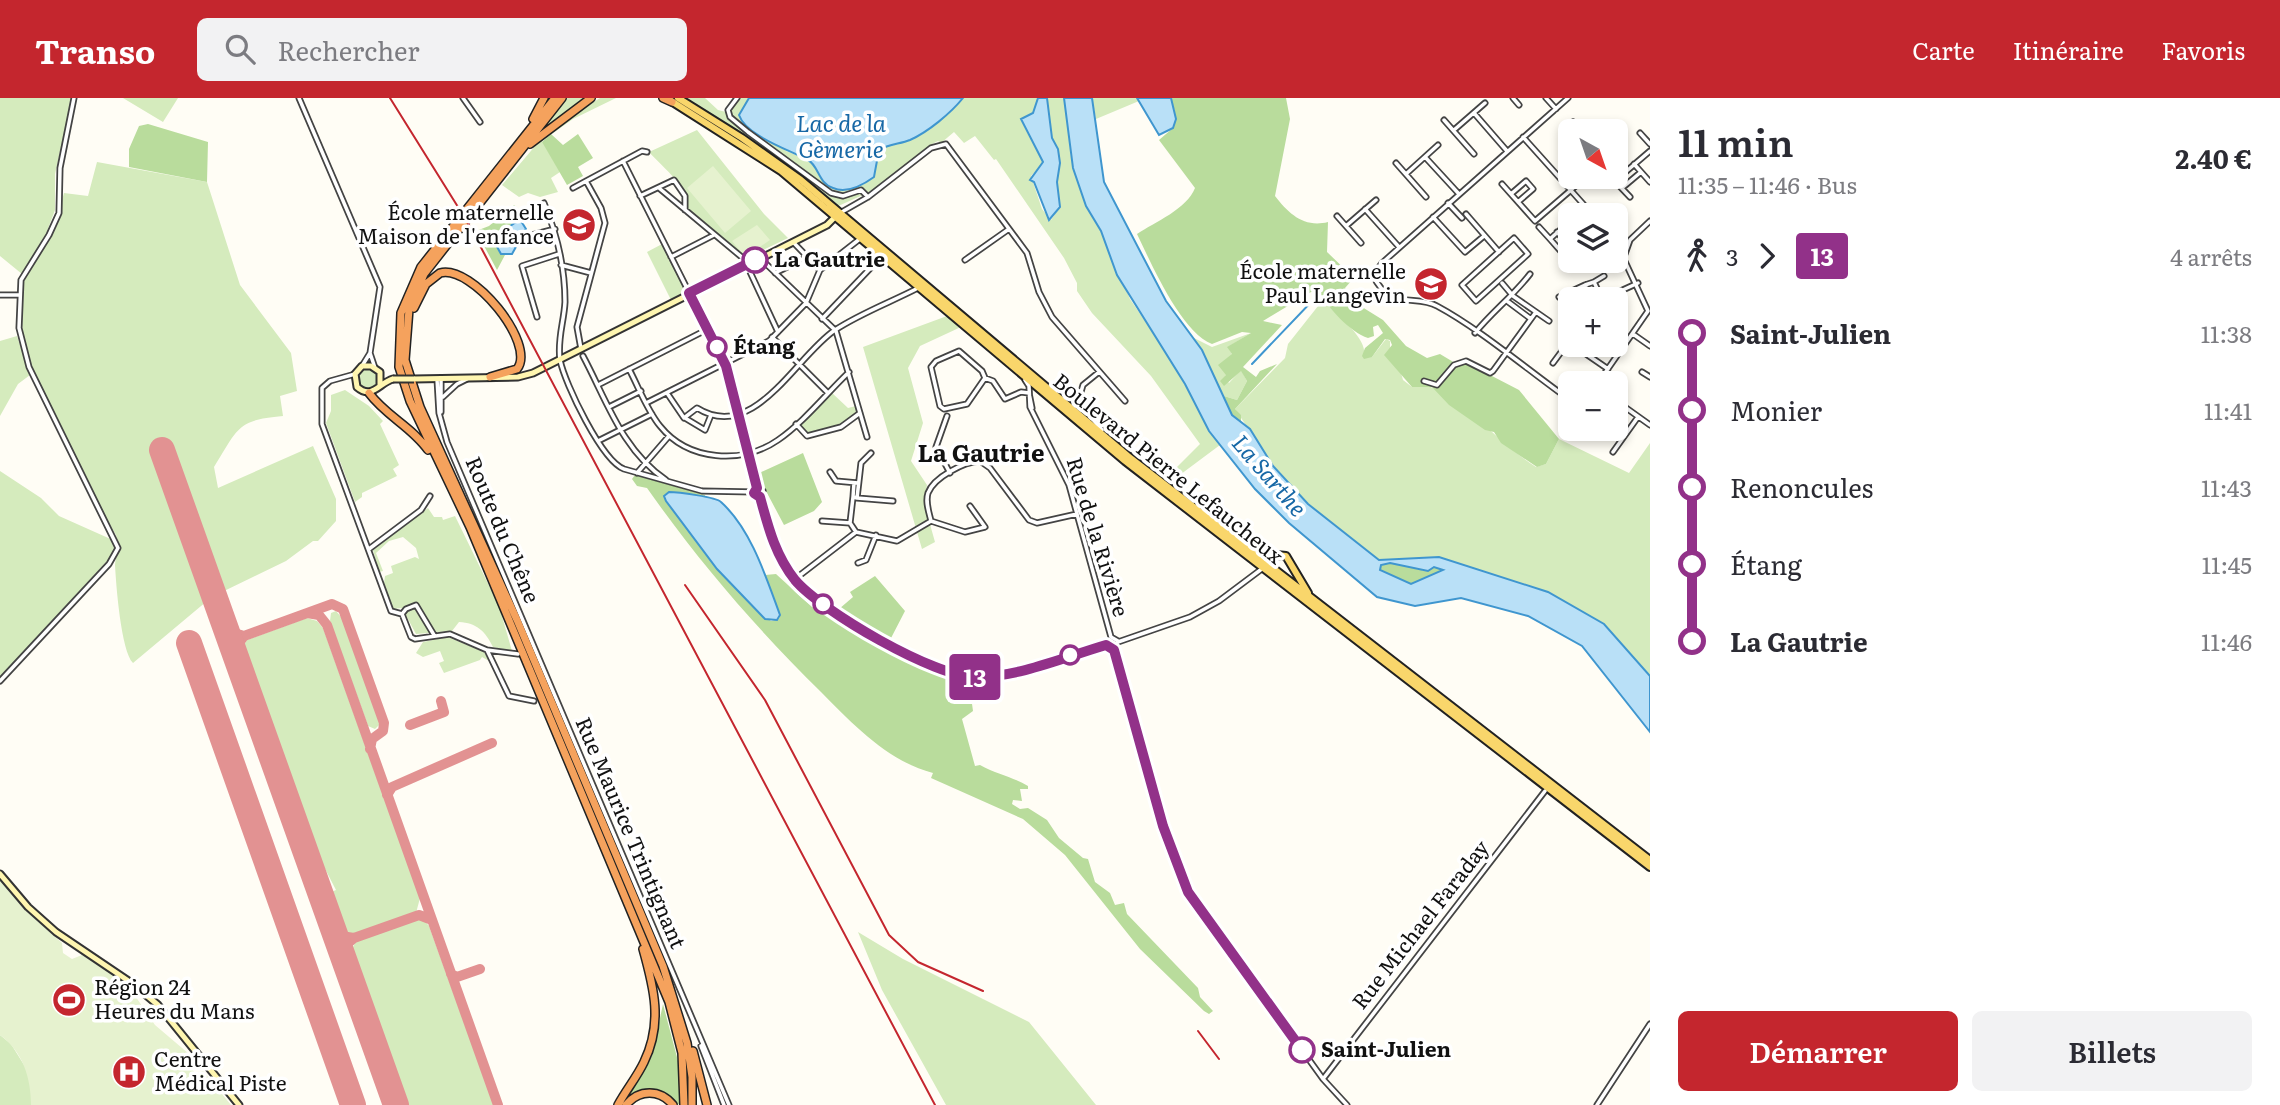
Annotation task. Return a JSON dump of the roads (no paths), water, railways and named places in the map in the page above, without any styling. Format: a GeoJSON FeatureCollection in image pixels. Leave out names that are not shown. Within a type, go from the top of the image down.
{"type":"FeatureCollection","features":[{"type":"Feature","properties":{"kind":"highway"},"geometry":{"type":"LineString","coordinates":[[484,186],[534,118],[544,98]]}},
{"type":"Feature","properties":{"kind":"highway"},"geometry":{"type":"LineString","coordinates":[[555,98],[427,257],[410,286],[401,313],[398,356],[403,384],[503,607],[669,1002],[684,1071],[684,1105]]}},
{"type":"Feature","properties":{"kind":"highway"},"geometry":{"type":"LineString","coordinates":[[562,98],[424,274],[409,309],[405,360],[420,407],[511,607],[687,1026],[707,1105]]}},
{"type":"Feature","properties":{"kind":"highway"},"geometry":{"type":"LineString","coordinates":[[503,172],[542,133],[593,98]]}},
{"type":"Feature","properties":{"kind":"highway"},"geometry":{"type":"LineString","coordinates":[[405,360],[410,323],[422,291],[436,275],[451,271],[468,278],[482,291],[504,318],[521,348],[522,360],[517,369],[491,377]]}},
{"type":"Feature","properties":{"kind":"highway"},"geometry":{"type":"LineString","coordinates":[[369,393],[382,411],[413,433],[436,458]]}},
{"type":"Feature","properties":{"kind":"highway"},"geometry":{"type":"LineString","coordinates":[[503,607],[519,654]]}},
{"type":"Feature","properties":{"kind":"highway"},"geometry":{"type":"LineString","coordinates":[[534,701],[544,712],[591,815]]}},
{"type":"Feature","properties":{"kind":"highway"},"geometry":{"type":"LineString","coordinates":[[618,1105],[645,1062],[656,1023],[654,989],[635,921]]}},
{"type":"Feature","properties":{"kind":"highway"},"geometry":{"type":"LineString","coordinates":[[663,967],[679,1011],[690,1056],[692,1105]]}},
{"type":"Feature","properties":{"kind":"highway"},"geometry":{"type":"LineString","coordinates":[[626,1105],[634,1097],[652,1093],[667,1098],[673,1105]]}},
{"type":"Feature","properties":{"kind":"main road","name":"Boulevard Pierre Lefaucheux"},"geometry":{"type":"LineString","coordinates":[[670,99],[694,108],[771,158],[1107,438],[1650,867]]}},
{"type":"Feature","properties":{"kind":"main road","name":"Boulevard Pierre Lefaucheux"},"geometry":{"type":"LineString","coordinates":[[670,99],[768,162],[838,214],[861,238],[1125,461],[1316,602],[1650,860]]}},
{"type":"Feature","properties":{"kind":"main road"},"geometry":{"type":"LineString","coordinates":[[694,108],[699,117]]}},
{"type":"Feature","properties":{"kind":"main road"},"geometry":{"type":"LineString","coordinates":[[1265,565],[1276,555],[1286,556],[1316,602]]}},
{"type":"Feature","properties":{"kind":"street"},"geometry":{"type":"LineString","coordinates":[[0,681],[109,564],[118,548],[29,367],[19,328],[23,274],[43,246],[59,213],[60,168],[75,98]]}},
{"type":"Feature","properties":{"kind":"street"},"geometry":{"type":"LineString","coordinates":[[299,98],[380,288],[370,353],[355,374],[343,380]]}},
{"type":"Feature","properties":{"kind":"street"},"geometry":{"type":"LineString","coordinates":[[463,98],[480,122]]}},
{"type":"Feature","properties":{"kind":"street"},"geometry":{"type":"LineString","coordinates":[[737,98],[729,110],[730,117],[748,132],[831,193],[843,196],[861,190],[868,197]]}},
{"type":"Feature","properties":{"kind":"street"},"geometry":{"type":"LineString","coordinates":[[1513,98],[1519,104]]}},
{"type":"Feature","properties":{"kind":"street"},"geometry":{"type":"LineString","coordinates":[[1546,98],[1556,108]]}},
{"type":"Feature","properties":{"kind":"street"},"geometry":{"type":"LineString","coordinates":[[1558,391],[1437,306],[1402,302],[1378,283],[1373,275],[1399,247],[1568,98]]}},
{"type":"Feature","properties":{"kind":"street"},"geometry":{"type":"LineString","coordinates":[[1454,130],[1485,103]]}},
{"type":"Feature","properties":{"kind":"street"},"geometry":{"type":"LineString","coordinates":[[1474,113],[1507,151]]}},
{"type":"Feature","properties":{"kind":"street"},"geometry":{"type":"LineString","coordinates":[[1444,120],[1474,154]]}},
{"type":"Feature","properties":{"kind":"street"},"geometry":{"type":"LineString","coordinates":[[1640,133],[1650,144]]}},
{"type":"Feature","properties":{"kind":"street"},"geometry":{"type":"LineString","coordinates":[[1524,137],[1581,203]]}},
{"type":"Feature","properties":{"kind":"street"},"geometry":{"type":"LineString","coordinates":[[370,353],[375,368],[381,375],[393,379],[522,376],[582,352],[689,293],[827,225],[838,214],[868,197],[931,148],[946,144],[1027,253],[1039,292],[1052,317],[1125,401]]}},
{"type":"Feature","properties":{"kind":"street"},"geometry":{"type":"LineString","coordinates":[[1406,174],[1437,145]]}},
{"type":"Feature","properties":{"kind":"street"},"geometry":{"type":"LineString","coordinates":[[573,188],[642,151],[648,152]]}},
{"type":"Feature","properties":{"kind":"street"},"geometry":{"type":"LineString","coordinates":[[1628,168],[1650,151]]}},
{"type":"Feature","properties":{"kind":"street"},"geometry":{"type":"LineString","coordinates":[[1425,156],[1459,194]]}},
{"type":"Feature","properties":{"kind":"street"},"geometry":{"type":"LineString","coordinates":[[623,161],[725,364],[755,490],[760,497],[773,543],[794,579],[819,602],[849,620],[928,666],[958,676],[1003,674],[1106,645],[1111,637],[1118,642]]}},
{"type":"Feature","properties":{"kind":"street"},"geometry":{"type":"LineString","coordinates":[[1396,163],[1426,197]]}},
{"type":"Feature","properties":{"kind":"street"},"geometry":{"type":"LineString","coordinates":[[1634,164],[1650,182]]}},
{"type":"Feature","properties":{"kind":"street"},"geometry":{"type":"LineString","coordinates":[[1628,183],[1641,172]]}},
{"type":"Feature","properties":{"kind":"street"},"geometry":{"type":"LineString","coordinates":[[586,181],[601,208],[605,223],[576,327],[582,352],[620,430],[645,464],[669,482]]}},
{"type":"Feature","properties":{"kind":"street"},"geometry":{"type":"LineString","coordinates":[[640,196],[678,181],[685,196],[685,210]]}},
{"type":"Feature","properties":{"kind":"street"},"geometry":{"type":"LineString","coordinates":[[1511,195],[1526,181],[1533,189],[1518,202]]}},
{"type":"Feature","properties":{"kind":"street"},"geometry":{"type":"LineString","coordinates":[[1502,184],[1535,221],[1572,189]]}},
{"type":"Feature","properties":{"kind":"street"},"geometry":{"type":"LineString","coordinates":[[659,188],[746,265],[778,332]]}},
{"type":"Feature","properties":{"kind":"street"},"geometry":{"type":"LineString","coordinates":[[1623,189],[1630,197]]}},
{"type":"Feature","properties":{"kind":"street"},"geometry":{"type":"LineString","coordinates":[[1346,226],[1376,200]]}},
{"type":"Feature","properties":{"kind":"street"},"geometry":{"type":"LineString","coordinates":[[544,203],[555,229],[565,300],[559,334],[560,360],[598,441],[618,467],[702,491],[763,491],[760,497]]}},
{"type":"Feature","properties":{"kind":"street"},"geometry":{"type":"LineString","coordinates":[[1448,203],[1499,252]]}},
{"type":"Feature","properties":{"kind":"street"},"geometry":{"type":"LineString","coordinates":[[1366,209],[1399,247]]}},
{"type":"Feature","properties":{"kind":"street"},"geometry":{"type":"LineString","coordinates":[[1337,216],[1361,243]]}},
{"type":"Feature","properties":{"kind":"street"},"geometry":{"type":"LineString","coordinates":[[1433,217],[1465,252],[1484,236]]}},
{"type":"Feature","properties":{"kind":"street"},"geometry":{"type":"LineString","coordinates":[[1628,246],[1630,240],[1650,221]]}},
{"type":"Feature","properties":{"kind":"street"},"geometry":{"type":"LineString","coordinates":[[1539,227],[1558,248]]}},
{"type":"Feature","properties":{"kind":"street"},"geometry":{"type":"LineString","coordinates":[[532,235],[555,229]]}},
{"type":"Feature","properties":{"kind":"street"},"geometry":{"type":"LineString","coordinates":[[965,260],[1009,229]]}},
{"type":"Feature","properties":{"kind":"street"},"geometry":{"type":"LineString","coordinates":[[1550,239],[1557,232]]}},
{"type":"Feature","properties":{"kind":"street"},"geometry":{"type":"LineString","coordinates":[[671,257],[714,235]]}},
{"type":"Feature","properties":{"kind":"street"},"geometry":{"type":"LineString","coordinates":[[646,403],[725,364],[772,337],[806,303],[820,270],[861,238]]}},
{"type":"Feature","properties":{"kind":"street"},"geometry":{"type":"LineString","coordinates":[[1514,238],[1528,254],[1476,301],[1462,285],[1499,252],[1514,238]]}},
{"type":"Feature","properties":{"kind":"street"},"geometry":{"type":"LineString","coordinates":[[793,242],[820,270]]}},
{"type":"Feature","properties":{"kind":"street"},"geometry":{"type":"LineString","coordinates":[[537,317],[522,266],[559,253]]}},
{"type":"Feature","properties":{"kind":"street"},"geometry":{"type":"LineString","coordinates":[[822,319],[882,255]]}},
{"type":"Feature","properties":{"kind":"street"},"geometry":{"type":"LineString","coordinates":[[775,273],[807,257]]}},
{"type":"Feature","properties":{"kind":"street"},"geometry":{"type":"LineString","coordinates":[[761,258],[834,330],[867,437]]}},
{"type":"Feature","properties":{"kind":"street"},"geometry":{"type":"LineString","coordinates":[[1591,357],[1608,369],[1648,313],[1628,262]]}},
{"type":"Feature","properties":{"kind":"street"},"geometry":{"type":"LineString","coordinates":[[561,265],[591,273]]}},
{"type":"Feature","properties":{"kind":"street"},"geometry":{"type":"LineString","coordinates":[[1475,332],[1513,296],[1530,274]]}},
{"type":"Feature","properties":{"kind":"street"},"geometry":{"type":"LineString","coordinates":[[1581,287],[1604,276]]}},
{"type":"Feature","properties":{"kind":"street"},"geometry":{"type":"LineString","coordinates":[[1594,282],[1596,287]]}},
{"type":"Feature","properties":{"kind":"street"},"geometry":{"type":"LineString","coordinates":[[1502,283],[1513,296],[1549,321]]}},
{"type":"Feature","properties":{"kind":"street"},"geometry":{"type":"LineString","coordinates":[[1628,287],[1638,283]]}},
{"type":"Feature","properties":{"kind":"street"},"geometry":{"type":"LineString","coordinates":[[685,418],[697,408],[723,417],[738,414],[759,404],[834,330],[920,287]]}},
{"type":"Feature","properties":{"kind":"street"},"geometry":{"type":"LineString","coordinates":[[0,295],[20,295]]}},
{"type":"Feature","properties":{"kind":"street"},"geometry":{"type":"LineString","coordinates":[[1507,301],[1531,319]]}},
{"type":"Feature","properties":{"kind":"street"},"geometry":{"type":"LineString","coordinates":[[1424,381],[1437,384],[1454,365],[1466,361],[1490,373],[1536,312]]}},
{"type":"Feature","properties":{"kind":"street"},"geometry":{"type":"LineString","coordinates":[[598,385],[708,330]]}},
{"type":"Feature","properties":{"kind":"street"},"geometry":{"type":"LineString","coordinates":[[1633,334],[1650,346]]}},
{"type":"Feature","properties":{"kind":"street"},"geometry":{"type":"LineString","coordinates":[[772,337],[828,393]]}},
{"type":"Feature","properties":{"kind":"street"},"geometry":{"type":"LineString","coordinates":[[985,378],[967,404],[944,410],[940,406],[931,367],[959,351],[982,371],[985,378],[993,381],[1003,398],[1027,393]]}},
{"type":"Feature","properties":{"kind":"street"},"geometry":{"type":"LineString","coordinates":[[1553,363],[1558,357]]}},
{"type":"Feature","properties":{"kind":"street","name":"Rue de la Rivière"},"geometry":{"type":"LineString","coordinates":[[1012,365],[1028,383],[1027,393],[1032,396],[1032,410],[1060,464],[1077,514],[1111,637]]}},
{"type":"Feature","properties":{"kind":"street"},"geometry":{"type":"LineString","coordinates":[[362,366],[375,368]]}},
{"type":"Feature","properties":{"kind":"street"},"geometry":{"type":"LineString","coordinates":[[629,369],[652,414],[669,436],[700,453],[725,457],[748,453],[772,444],[849,372]]}},
{"type":"Feature","properties":{"kind":"street"},"geometry":{"type":"LineString","coordinates":[[1099,372],[1083,385],[1077,402],[1107,438]]}},
{"type":"Feature","properties":{"kind":"street"},"geometry":{"type":"LineString","coordinates":[[1642,372],[1650,377]]}},
{"type":"Feature","properties":{"kind":"street"},"geometry":{"type":"LineString","coordinates":[[355,374],[355,383],[360,390],[369,393],[393,379]]}},
{"type":"Feature","properties":{"kind":"street"},"geometry":{"type":"LineString","coordinates":[[380,385],[381,375]]}},
{"type":"Feature","properties":{"kind":"street","name":"Route du Chêne"},"geometry":{"type":"LineString","coordinates":[[439,379],[442,399],[440,421]]}},
{"type":"Feature","properties":{"kind":"street","name":"Route du Chêne"},"geometry":{"type":"LineString","coordinates":[[439,379],[440,421],[536,651]]}},
{"type":"Feature","properties":{"kind":"street"},"geometry":{"type":"LineString","coordinates":[[442,399],[457,383],[467,379]]}},
{"type":"Feature","properties":{"kind":"street"},"geometry":{"type":"LineString","coordinates":[[355,383],[330,381],[322,388],[320,410],[391,611],[402,614],[415,639],[450,634],[466,638],[487,650],[519,654]]}},
{"type":"Feature","properties":{"kind":"street"},"geometry":{"type":"LineString","coordinates":[[609,407],[640,391]]}},
{"type":"Feature","properties":{"kind":"street"},"geometry":{"type":"LineString","coordinates":[[667,393],[685,418],[705,430],[711,415]]}},
{"type":"Feature","properties":{"kind":"street"},"geometry":{"type":"LineString","coordinates":[[1628,410],[1650,425]]}},
{"type":"Feature","properties":{"kind":"street"},"geometry":{"type":"LineString","coordinates":[[795,424],[807,436],[841,427],[860,413]]}},
{"type":"Feature","properties":{"kind":"street"},"geometry":{"type":"LineString","coordinates":[[598,441],[652,414]]}},
{"type":"Feature","properties":{"kind":"street"},"geometry":{"type":"LineString","coordinates":[[947,416],[936,447],[950,473]]}},
{"type":"Feature","properties":{"kind":"street"},"geometry":{"type":"LineString","coordinates":[[1628,431],[1638,417]]}},
{"type":"Feature","properties":{"kind":"street"},"geometry":{"type":"LineString","coordinates":[[637,473],[669,436]]}},
{"type":"Feature","properties":{"kind":"street"},"geometry":{"type":"LineString","coordinates":[[1613,452],[1621,441]]}},
{"type":"Feature","properties":{"kind":"street"},"geometry":{"type":"LineString","coordinates":[[856,532],[850,523],[856,483],[861,464],[871,453]]}},
{"type":"Feature","properties":{"kind":"street"},"geometry":{"type":"LineString","coordinates":[[931,521],[928,494],[934,484],[975,461],[984,463],[1029,520],[1037,523],[1077,514]]}},
{"type":"Feature","properties":{"kind":"street"},"geometry":{"type":"LineString","coordinates":[[830,472],[836,481],[856,483]]}},
{"type":"Feature","properties":{"kind":"street"},"geometry":{"type":"LineString","coordinates":[[369,549],[421,510],[430,496]]}},
{"type":"Feature","properties":{"kind":"street"},"geometry":{"type":"LineString","coordinates":[[855,497],[893,501]]}},
{"type":"Feature","properties":{"kind":"street"},"geometry":{"type":"LineString","coordinates":[[794,579],[856,532],[897,541],[931,521],[965,532],[985,527],[970,506]]}},
{"type":"Feature","properties":{"kind":"street"},"geometry":{"type":"LineString","coordinates":[[822,521],[850,523]]}},
{"type":"Feature","properties":{"kind":"street"},"geometry":{"type":"LineString","coordinates":[[858,563],[866,560],[876,535]]}},
{"type":"Feature","properties":{"kind":"street"},"geometry":{"type":"LineString","coordinates":[[1265,565],[1219,601],[1190,617],[1118,642],[1114,650],[1163,826],[1188,892],[1323,1079],[1347,1105]]}},
{"type":"Feature","properties":{"kind":"street"},"geometry":{"type":"LineString","coordinates":[[402,614],[416,605],[431,634],[436,635]]}},
{"type":"Feature","properties":{"kind":"street"},"geometry":{"type":"LineString","coordinates":[[1106,645],[1114,650]]}},
{"type":"Feature","properties":{"kind":"street"},"geometry":{"type":"LineString","coordinates":[[487,650],[509,696],[534,701]]}},
{"type":"Feature","properties":{"kind":"street","name":"Rue Maurice Trintignant"},"geometry":{"type":"LineString","coordinates":[[536,651],[729,1105]]}},
{"type":"Feature","properties":{"kind":"street","name":"Rue Michael Faraday"},"geometry":{"type":"LineString","coordinates":[[1323,1079],[1545,791]]}},
{"type":"Feature","properties":{"kind":"street"},"geometry":{"type":"LineString","coordinates":[[0,874],[56,932],[134,984],[158,1005],[239,1105]]}},
{"type":"Feature","properties":{"kind":"street"},"geometry":{"type":"LineString","coordinates":[[1598,1105],[1650,1024]]}},
{"type":"Feature","properties":{"kind":"street","name":"Rue Maurice Trintignant"},"geometry":{"type":"LineString","coordinates":[[695,1027],[724,1105]]}},
{"type":"Feature","properties":{"kind":"water","name":"Lac de la Gèmerie"},"geometry":{"type":"Polygon","coordinates":[[[749,98],[963,98],[946,116],[924,132],[910,140],[879,150],[874,177],[860,186],[838,190],[821,179],[808,160],[769,142],[743,123],[739,115],[749,98]]]}},
{"type":"Feature","properties":{"kind":"water"},"geometry":{"type":"Polygon","coordinates":[[[1038,98],[1047,98],[1052,138],[1058,149],[1060,163],[1057,182],[1060,207],[1049,220],[1034,182],[1030,180],[1043,162],[1021,119],[1033,113],[1038,98]]]}},
{"type":"Feature","properties":{"kind":"water","name":"La Sarthe"},"geometry":{"type":"Polygon","coordinates":[[[1064,98],[1092,98],[1104,182],[1166,301],[1202,350],[1232,415],[1250,429],[1273,466],[1308,504],[1379,560],[1439,557],[1548,592],[1604,624],[1650,676],[1650,732],[1582,646],[1528,616],[1461,598],[1415,606],[1377,597],[1289,523],[1255,489],[1209,431],[1185,384],[1117,275],[1101,231],[1086,206],[1073,168],[1064,98]],[[1390,563],[1381,565],[1380,570],[1411,584],[1443,570],[1434,567],[1428,571],[1390,563]]]}},
{"type":"Feature","properties":{"kind":"water"},"geometry":{"type":"Polygon","coordinates":[[[1137,98],[1171,98],[1176,119],[1173,128],[1159,135],[1137,98]]]}},
{"type":"Feature","properties":{"kind":"water"},"geometry":{"type":"Polygon","coordinates":[[[521,221],[526,229],[512,254],[501,254],[496,245],[499,238],[510,226],[521,221]]]}},
{"type":"Feature","properties":{"kind":"water"},"geometry":{"type":"Polygon","coordinates":[[[669,492],[718,500],[732,513],[763,570],[780,615],[777,620],[765,619],[717,569],[666,501],[664,496],[669,492]]]}},
{"type":"Feature","properties":{"kind":"waterway"},"geometry":{"type":"LineString","coordinates":[[1252,364],[1315,298]]}},
{"type":"Feature","properties":{"kind":"railway"},"geometry":{"type":"LineString","coordinates":[[390,98],[468,223],[935,1105]]}},
{"type":"Feature","properties":{"kind":"railway"},"geometry":{"type":"LineString","coordinates":[[685,585],[765,700],[889,935],[918,962],[983,991]]}},
{"type":"Feature","properties":{"kind":"railway"},"geometry":{"type":"LineString","coordinates":[[1198,1031],[1219,1059]]}},
{"type":"Feature","properties":{"kind":"place","name":"École maternelle Maison de l'enfance"},"geometry":{"type":"Point","coordinates":[579,225]}},
{"type":"Feature","properties":{"kind":"place","name":"La Gautrie"},"geometry":{"type":"Point","coordinates":[755,260]}},
{"type":"Feature","properties":{"kind":"place","name":"École maternelle Paul Langevin"},"geometry":{"type":"Point","coordinates":[1431,284]}},
{"type":"Feature","properties":{"kind":"place","name":"Étang"},"geometry":{"type":"Point","coordinates":[717,347]}},
{"type":"Feature","properties":{"kind":"place","name":"Région 24 Heures du Mans"},"geometry":{"type":"Point","coordinates":[69,1000]}},
{"type":"Feature","properties":{"kind":"place","name":"Saint-Julien"},"geometry":{"type":"Point","coordinates":[1302,1050]}},
{"type":"Feature","properties":{"kind":"place","name":"Centre Médical Piste"},"geometry":{"type":"Point","coordinates":[129,1072]}},
{"type":"Feature","properties":{"kind":"district","name":"La Gautrie"},"geometry":{"type":"Point","coordinates":[981,454]}}]}
